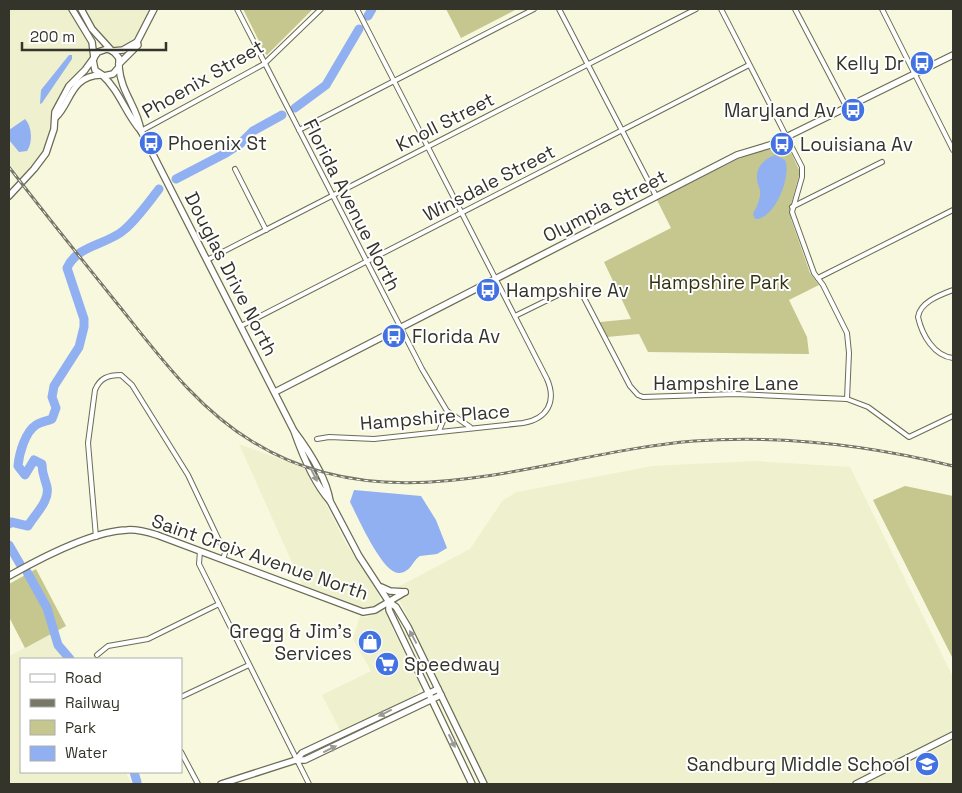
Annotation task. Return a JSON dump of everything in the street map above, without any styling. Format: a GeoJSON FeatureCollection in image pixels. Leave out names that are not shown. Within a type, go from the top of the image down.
{"type":"FeatureCollection","features":[{"type":"Feature","properties":{"kind":"street"},"geometry":{"type":"LineString","coordinates":[[72,9],[92,42],[95,70],[102,75]]}},
{"type":"Feature","properties":{"kind":"street"},"geometry":{"type":"LineString","coordinates":[[81,9],[92,28],[119,58],[119,65]]}},
{"type":"Feature","properties":{"kind":"street"},"geometry":{"type":"LineString","coordinates":[[9,196],[32,173],[46,153],[56,118],[72,91],[90,77],[113,74],[138,45],[137,42],[154,9]]}},
{"type":"Feature","properties":{"kind":"street","name":"Florida Avenue North"},"geometry":{"type":"LineString","coordinates":[[236,9],[400,328],[447,411],[472,428]]}},
{"type":"Feature","properties":{"kind":"street","name":"Phoenix Street"},"geometry":{"type":"LineString","coordinates":[[141,130],[264,64],[321,9]]}},
{"type":"Feature","properties":{"kind":"street"},"geometry":{"type":"LineString","coordinates":[[357,9],[515,316]]}},
{"type":"Feature","properties":{"kind":"street"},"geometry":{"type":"LineString","coordinates":[[299,130],[534,9]]}},
{"type":"Feature","properties":{"kind":"street"},"geometry":{"type":"LineString","coordinates":[[559,9],[656,196]]}},
{"type":"Feature","properties":{"kind":"street","name":"Knoll Street"},"geometry":{"type":"LineString","coordinates":[[207,260],[696,9]]}},
{"type":"Feature","properties":{"kind":"street"},"geometry":{"type":"LineString","coordinates":[[721,9],[803,172],[792,207],[800,237],[818,278],[847,333],[850,353],[846,399]]}},
{"type":"Feature","properties":{"kind":"street"},"geometry":{"type":"LineString","coordinates":[[795,9],[847,108]]}},
{"type":"Feature","properties":{"kind":"street"},"geometry":{"type":"LineString","coordinates":[[882,9],[953,150]]}},
{"type":"Feature","properties":{"kind":"street"},"geometry":{"type":"LineString","coordinates":[[56,118],[55,112],[64,94],[101,50],[123,50],[137,42]]}},
{"type":"Feature","properties":{"kind":"street","name":"Olympia Street"},"geometry":{"type":"LineString","coordinates":[[275,392],[737,155],[770,145],[953,55]]}},
{"type":"Feature","properties":{"kind":"street","name":"Douglas Drive North"},"geometry":{"type":"LineString","coordinates":[[119,65],[121,85],[139,120],[141,130],[275,392],[299,445],[358,556],[389,602],[396,606],[403,617],[484,784]]}},
{"type":"Feature","properties":{"kind":"street","name":"Winsdale Street"},"geometry":{"type":"LineString","coordinates":[[241,326],[749,65]]}},
{"type":"Feature","properties":{"kind":"street","name":"Douglas Drive North"},"geometry":{"type":"LineString","coordinates":[[102,75],[118,92],[134,123],[141,130]]}},
{"type":"Feature","properties":{"kind":"street"},"geometry":{"type":"LineString","coordinates":[[792,207],[882,162]]}},
{"type":"Feature","properties":{"kind":"street"},"geometry":{"type":"LineString","coordinates":[[235,169],[266,230]]}},
{"type":"Feature","properties":{"kind":"street"},"geometry":{"type":"LineString","coordinates":[[818,278],[953,210]]}},
{"type":"Feature","properties":{"kind":"street","name":"Hampshire Lane"},"geometry":{"type":"LineString","coordinates":[[515,316],[575,288],[581,292],[630,386],[638,395],[644,397],[735,394],[846,399],[868,407],[905,436],[913,436],[953,416]]}},
{"type":"Feature","properties":{"kind":"street"},"geometry":{"type":"LineString","coordinates":[[953,290],[925,304],[918,317],[935,350],[944,356],[953,358]]}},
{"type":"Feature","properties":{"kind":"street","name":"Hampshire Place"},"geometry":{"type":"LineString","coordinates":[[317,439],[329,437],[374,439],[533,421],[539,418],[549,408],[550,387],[515,316]]}},
{"type":"Feature","properties":{"kind":"street"},"geometry":{"type":"LineString","coordinates":[[96,537],[88,443],[96,390],[98,384],[107,376],[121,375],[132,385],[188,475],[225,554],[223,560]]}},
{"type":"Feature","properties":{"kind":"street"},"geometry":{"type":"LineString","coordinates":[[438,431],[447,411]]}},
{"type":"Feature","properties":{"kind":"street","name":"Saint Croix Avenue North"},"geometry":{"type":"LineString","coordinates":[[9,576],[55,553],[96,537],[128,530],[146,532],[363,612],[370,612],[389,602]]}},
{"type":"Feature","properties":{"kind":"street"},"geometry":{"type":"LineString","coordinates":[[200,552],[199,564],[309,784]]}},
{"type":"Feature","properties":{"kind":"street"},"geometry":{"type":"LineString","coordinates":[[378,585],[390,592],[405,592],[389,602]]}},
{"type":"Feature","properties":{"kind":"street","name":"Douglas Drive North"},"geometry":{"type":"LineString","coordinates":[[389,602],[389,610],[472,784]]}},
{"type":"Feature","properties":{"kind":"street"},"geometry":{"type":"LineString","coordinates":[[97,655],[108,646],[148,639],[219,604]]}},
{"type":"Feature","properties":{"kind":"street"},"geometry":{"type":"LineString","coordinates":[[182,697],[249,665]]}},
{"type":"Feature","properties":{"kind":"street"},"geometry":{"type":"LineString","coordinates":[[296,760],[302,753],[429,692],[440,692]]}},
{"type":"Feature","properties":{"kind":"street"},"geometry":{"type":"LineString","coordinates":[[221,784],[296,760],[305,760],[322,753],[432,699],[440,692]]}},
{"type":"Feature","properties":{"kind":"street"},"geometry":{"type":"LineString","coordinates":[[856,784],[953,735]]}},
{"type":"Feature","properties":{"kind":"street"},"geometry":{"type":"LineString","coordinates":[[182,754],[198,784]]}},
{"type":"Feature","properties":{"kind":"shaded area"},"geometry":{"type":"Polygon","coordinates":[[[9,9],[69,9],[88,40],[90,49],[88,63],[67,86],[58,100],[43,151],[22,180],[9,163],[9,9]]]}},
{"type":"Feature","properties":{"kind":"shaded area"},"geometry":{"type":"Polygon","coordinates":[[[84,9],[151,9],[139,32],[126,46],[121,48],[111,46],[98,33],[84,9]]]}},
{"type":"Feature","properties":{"kind":"shaded area"},"geometry":{"type":"Polygon","coordinates":[[[239,444],[308,469],[345,542],[380,596],[379,605],[365,610],[303,587],[239,444]]]}},
{"type":"Feature","properties":{"kind":"shaded area"},"geometry":{"type":"Polygon","coordinates":[[[756,461],[850,467],[953,677],[953,732],[848,784],[488,784],[394,589],[470,549],[503,500],[517,492],[652,466],[756,461]]]}},
{"type":"Feature","properties":{"kind":"shaded area"},"geometry":{"type":"Polygon","coordinates":[[[381,610],[389,613],[392,628],[420,685],[419,690],[415,695],[341,732],[322,695],[371,671],[353,639],[360,616],[367,617],[381,610]]]}},
{"type":"Feature","properties":{"kind":"shaded area"},"geometry":{"type":"Polygon","coordinates":[[[51,634],[63,658],[20,658],[20,773],[126,773],[132,784],[9,784],[9,656],[51,634]]]}},
{"type":"Feature","properties":{"kind":"shaded area","name":"Sandburg Middle School"},"geometry":{"type":"Polygon","coordinates":[[[953,741],[953,784],[866,784],[938,748],[953,741]]]}},
{"type":"Feature","properties":{"kind":"green space"},"geometry":{"type":"Polygon","coordinates":[[[243,9],[313,9],[267,55],[261,50],[262,47],[243,9]]]}},
{"type":"Feature","properties":{"kind":"green space"},"geometry":{"type":"Polygon","coordinates":[[[446,9],[517,9],[461,38],[446,9]]]}},
{"type":"Feature","properties":{"kind":"green space","name":"Hampshire Park"},"geometry":{"type":"Polygon","coordinates":[[[784,143],[787,144],[800,172],[790,208],[791,219],[810,273],[819,285],[789,300],[807,337],[809,354],[648,352],[639,334],[607,337],[600,322],[631,319],[604,262],[671,228],[657,200],[740,158],[784,143]]]}},
{"type":"Feature","properties":{"kind":"green space"},"geometry":{"type":"Polygon","coordinates":[[[905,486],[953,496],[953,659],[873,500],[905,486]]]}},
{"type":"Feature","properties":{"kind":"green space"},"geometry":{"type":"Polygon","coordinates":[[[36,569],[66,626],[25,648],[9,617],[9,584],[36,569]]]}},
{"type":"Feature","properties":{"kind":"water"},"geometry":{"type":"Polygon","coordinates":[[[69,55],[72,55],[72,59],[40,104],[41,90],[69,55]]]}},
{"type":"Feature","properties":{"kind":"water"},"geometry":{"type":"Polygon","coordinates":[[[25,119],[30,130],[31,139],[27,151],[19,152],[9,140],[9,130],[25,119]]]}},
{"type":"Feature","properties":{"kind":"water"},"geometry":{"type":"Polygon","coordinates":[[[775,155],[785,160],[787,167],[784,186],[775,205],[769,212],[755,219],[753,214],[760,193],[757,180],[758,171],[768,158],[775,155]]]}},
{"type":"Feature","properties":{"kind":"water"},"geometry":{"type":"Polygon","coordinates":[[[354,490],[421,496],[436,520],[447,548],[437,554],[420,556],[404,572],[393,571],[386,565],[371,544],[350,502],[354,490]]]}},
{"type":"Feature","properties":{"kind":"waterway"},"geometry":{"type":"LineString","coordinates":[[368,16],[372,9]]}},
{"type":"Feature","properties":{"kind":"waterway"},"geometry":{"type":"LineString","coordinates":[[295,108],[326,85],[359,29]]}},
{"type":"Feature","properties":{"kind":"waterway"},"geometry":{"type":"LineString","coordinates":[[176,179],[226,153],[240,144],[253,131],[282,115]]}},
{"type":"Feature","properties":{"kind":"waterway"},"geometry":{"type":"LineString","coordinates":[[9,524],[11,522],[28,526],[46,497],[47,487],[42,464],[34,460],[25,475],[18,466],[21,450],[32,428],[52,419],[56,408],[52,397],[54,386],[79,347],[84,327],[84,319],[67,268],[78,254],[124,230],[138,216],[159,189]]}},
{"type":"Feature","properties":{"kind":"waterway"},"geometry":{"type":"LineString","coordinates":[[9,545],[20,564]]}},
{"type":"Feature","properties":{"kind":"waterway"},"geometry":{"type":"LineString","coordinates":[[27,572],[47,608],[58,645],[69,658]]}},
{"type":"Feature","properties":{"kind":"waterway"},"geometry":{"type":"LineString","coordinates":[[134,773],[137,782]]}},
{"type":"Feature","properties":{"kind":"railway"},"geometry":{"type":"LineString","coordinates":[[9,167],[150,345],[197,398],[233,429],[253,442],[306,467],[360,480],[415,483],[470,478],[639,448],[727,439],[825,443],[889,452],[953,466]]}},
{"type":"Feature","properties":{"kind":"place","name":"Kelly Dr"},"geometry":{"type":"Point","coordinates":[922,63]}},
{"type":"Feature","properties":{"kind":"place","name":"Maryland Av"},"geometry":{"type":"Point","coordinates":[853,110]}},
{"type":"Feature","properties":{"kind":"place","name":"Phoenix St"},"geometry":{"type":"Point","coordinates":[151,143]}},
{"type":"Feature","properties":{"kind":"place","name":"Louisiana Av"},"geometry":{"type":"Point","coordinates":[782,144]}},
{"type":"Feature","properties":{"kind":"place","name":"Hampshire Av"},"geometry":{"type":"Point","coordinates":[488,290]}},
{"type":"Feature","properties":{"kind":"place","name":"Florida Av"},"geometry":{"type":"Point","coordinates":[394,336]}},
{"type":"Feature","properties":{"kind":"place","name":"Gregg & Jim's Services"},"geometry":{"type":"Point","coordinates":[370,642]}},
{"type":"Feature","properties":{"kind":"place","name":"Speedway"},"geometry":{"type":"Point","coordinates":[387,664]}},
{"type":"Feature","properties":{"kind":"place","name":"Sandburg Middle School"},"geometry":{"type":"Point","coordinates":[927,764]}}]}
